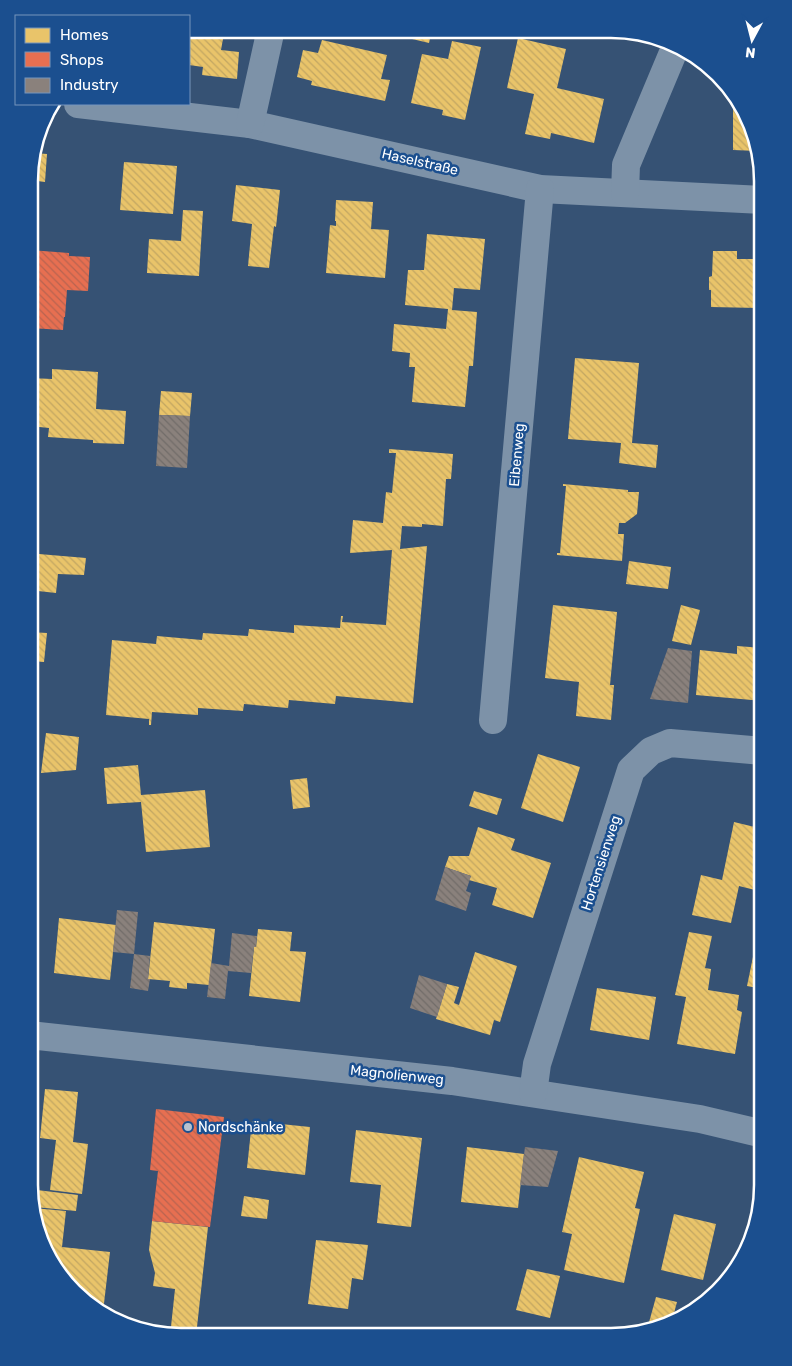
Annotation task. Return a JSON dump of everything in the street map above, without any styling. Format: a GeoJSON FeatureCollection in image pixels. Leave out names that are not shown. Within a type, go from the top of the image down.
{"type":"FeatureCollection","features":[{"type":"Feature","properties":{"kind":"street"},"geometry":{"type":"LineString","coordinates":[[250,124],[269,38]]}},
{"type":"Feature","properties":{"kind":"street"},"geometry":{"type":"LineString","coordinates":[[625,193],[626,165],[673,51]]}},
{"type":"Feature","properties":{"kind":"street","name":"Haselstraße"},"geometry":{"type":"LineString","coordinates":[[87,105],[250,124],[540,189],[754,200]]}},
{"type":"Feature","properties":{"kind":"street","name":"Eibenweg"},"geometry":{"type":"LineString","coordinates":[[493,720],[540,189]]}},
{"type":"Feature","properties":{"kind":"street","name":"Hortensienweg"},"geometry":{"type":"LineString","coordinates":[[533,1093],[537,1064],[630,770],[650,751],[670,743],[754,750]]}},
{"type":"Feature","properties":{"kind":"street","name":"Magnolienweg"},"geometry":{"type":"LineString","coordinates":[[38,1036],[452,1081],[700,1119],[754,1132]]}},
{"type":"Feature","properties":{"kind":"building: Homes"},"geometry":{"type":"Polygon","coordinates":[[[190,38],[223,39],[221,50],[239,52],[237,79],[202,75],[203,67],[190,65],[190,38]]]}},
{"type":"Feature","properties":{"kind":"building: Homes"},"geometry":{"type":"Polygon","coordinates":[[[408,38],[430,38],[429,43],[408,38]]]}},
{"type":"Feature","properties":{"kind":"building: Homes"},"geometry":{"type":"Polygon","coordinates":[[[518,38],[566,49],[557,88],[604,99],[594,143],[551,133],[550,139],[525,134],[534,94],[507,88],[518,38]]]}},
{"type":"Feature","properties":{"kind":"building: Homes"},"geometry":{"type":"Polygon","coordinates":[[[322,40],[387,55],[381,79],[390,80],[385,101],[311,85],[312,81],[297,77],[303,50],[318,53],[322,40]]]}},
{"type":"Feature","properties":{"kind":"building: Homes"},"geometry":{"type":"Polygon","coordinates":[[[452,41],[481,47],[465,120],[442,115],[443,110],[411,103],[422,54],[448,59],[452,41]]]}},
{"type":"Feature","properties":{"kind":"building: Homes"},"geometry":{"type":"Polygon","coordinates":[[[733,106],[740,117],[751,151],[733,150],[733,106]]]}},
{"type":"Feature","properties":{"kind":"building: Homes"},"geometry":{"type":"Polygon","coordinates":[[[40,154],[47,154],[45,182],[38,181],[40,154]]]}},
{"type":"Feature","properties":{"kind":"building: Homes"},"geometry":{"type":"Polygon","coordinates":[[[124,162],[177,166],[173,214],[120,210],[124,162]]]}},
{"type":"Feature","properties":{"kind":"building: Homes"},"geometry":{"type":"Polygon","coordinates":[[[236,185],[280,190],[269,268],[248,266],[252,224],[232,221],[236,185]]]}},
{"type":"Feature","properties":{"kind":"building: Homes"},"geometry":{"type":"Polygon","coordinates":[[[336,200],[373,202],[371,229],[389,230],[385,278],[326,273],[330,225],[336,226],[336,200]]]}},
{"type":"Feature","properties":{"kind":"building: Homes"},"geometry":{"type":"Polygon","coordinates":[[[183,210],[203,211],[199,276],[147,273],[149,239],[181,241],[183,210]]]}},
{"type":"Feature","properties":{"kind":"building: Homes"},"geometry":{"type":"Polygon","coordinates":[[[427,234],[485,239],[480,290],[454,288],[452,310],[477,312],[473,366],[469,366],[465,407],[412,402],[415,367],[409,367],[410,353],[392,351],[394,324],[446,329],[448,309],[405,305],[408,270],[424,270],[427,234]]]}},
{"type":"Feature","properties":{"kind":"building: Homes"},"geometry":{"type":"Polygon","coordinates":[[[713,251],[737,251],[737,259],[754,259],[754,308],[711,307],[709,277],[712,276],[713,251]]]}},
{"type":"Feature","properties":{"kind":"building: Homes"},"geometry":{"type":"Polygon","coordinates":[[[575,358],[639,363],[632,443],[658,445],[656,468],[619,463],[621,443],[568,439],[575,358]]]}},
{"type":"Feature","properties":{"kind":"building: Homes"},"geometry":{"type":"Polygon","coordinates":[[[52,369],[98,372],[96,409],[126,411],[124,444],[93,443],[93,440],[48,437],[49,428],[38,427],[38,378],[52,379],[52,369]]]}},
{"type":"Feature","properties":{"kind":"building: Homes"},"geometry":{"type":"Polygon","coordinates":[[[161,391],[192,393],[190,416],[159,415],[161,391]]]}},
{"type":"Feature","properties":{"kind":"building: Homes"},"geometry":{"type":"Polygon","coordinates":[[[389,449],[453,454],[451,479],[446,479],[443,526],[422,524],[422,527],[402,526],[400,549],[427,546],[413,703],[336,696],[335,704],[289,700],[288,708],[244,704],[243,711],[198,708],[198,715],[152,712],[151,725],[149,725],[149,719],[106,715],[112,640],[156,644],[157,636],[202,640],[203,633],[248,636],[249,629],[294,633],[294,625],[340,628],[341,616],[343,616],[342,622],[386,625],[392,550],[350,553],[353,520],[383,523],[386,492],[392,493],[396,453],[389,453],[389,449]]]}},
{"type":"Feature","properties":{"kind":"building: Homes"},"geometry":{"type":"Polygon","coordinates":[[[563,484],[639,492],[637,514],[625,523],[619,523],[618,534],[624,534],[622,561],[557,555],[557,553],[560,553],[566,486],[563,486],[563,484]]]}},
{"type":"Feature","properties":{"kind":"building: Homes"},"geometry":{"type":"Polygon","coordinates":[[[39,554],[86,558],[84,575],[58,574],[56,593],[38,591],[39,554]]]}},
{"type":"Feature","properties":{"kind":"building: Homes"},"geometry":{"type":"Polygon","coordinates":[[[629,561],[671,567],[668,589],[626,584],[629,561]]]}},
{"type":"Feature","properties":{"kind":"building: Homes"},"geometry":{"type":"Polygon","coordinates":[[[553,605],[617,612],[610,685],[614,685],[611,720],[576,716],[579,682],[545,678],[553,605]]]}},
{"type":"Feature","properties":{"kind":"building: Homes"},"geometry":{"type":"Polygon","coordinates":[[[681,605],[700,610],[691,645],[672,641],[681,605]]]}},
{"type":"Feature","properties":{"kind":"building: Homes"},"geometry":{"type":"Polygon","coordinates":[[[38,632],[47,633],[44,662],[38,662],[38,632]]]}},
{"type":"Feature","properties":{"kind":"building: Homes"},"geometry":{"type":"Polygon","coordinates":[[[737,646],[754,647],[754,700],[696,695],[700,650],[737,654],[737,646]]]}},
{"type":"Feature","properties":{"kind":"building: Homes"},"geometry":{"type":"Polygon","coordinates":[[[46,733],[79,737],[76,770],[41,773],[46,733]]]}},
{"type":"Feature","properties":{"kind":"building: Homes"},"geometry":{"type":"Polygon","coordinates":[[[538,754],[580,767],[563,822],[521,808],[538,754]]]}},
{"type":"Feature","properties":{"kind":"building: Homes"},"geometry":{"type":"Polygon","coordinates":[[[138,765],[141,795],[205,790],[210,847],[146,852],[141,802],[107,804],[104,768],[138,765]]]}},
{"type":"Feature","properties":{"kind":"building: Homes"},"geometry":{"type":"Polygon","coordinates":[[[307,778],[310,807],[293,809],[290,780],[307,778]]]}},
{"type":"Feature","properties":{"kind":"building: Homes"},"geometry":{"type":"Polygon","coordinates":[[[474,791],[502,799],[497,815],[469,806],[474,791]]]}},
{"type":"Feature","properties":{"kind":"building: Homes"},"geometry":{"type":"Polygon","coordinates":[[[734,822],[754,827],[754,890],[739,886],[731,923],[692,915],[701,875],[722,880],[734,822]]]}},
{"type":"Feature","properties":{"kind":"building: Homes"},"geometry":{"type":"Polygon","coordinates":[[[478,827],[515,839],[511,850],[551,863],[533,918],[492,905],[497,888],[469,880],[471,876],[445,867],[449,856],[469,856],[478,827]]]}},
{"type":"Feature","properties":{"kind":"building: Homes"},"geometry":{"type":"Polygon","coordinates":[[[59,918],[116,925],[110,980],[54,973],[59,918]]]}},
{"type":"Feature","properties":{"kind":"building: Homes"},"geometry":{"type":"Polygon","coordinates":[[[154,922],[215,929],[209,985],[187,983],[187,989],[169,987],[170,981],[148,979],[154,922]]]}},
{"type":"Feature","properties":{"kind":"building: Homes"},"geometry":{"type":"Polygon","coordinates":[[[258,929],[292,932],[290,951],[306,952],[300,1002],[249,996],[254,947],[256,947],[258,929]]]}},
{"type":"Feature","properties":{"kind":"building: Homes"},"geometry":{"type":"Polygon","coordinates":[[[689,932],[712,936],[705,968],[711,969],[708,990],[739,995],[737,1010],[742,1012],[735,1054],[677,1044],[686,997],[675,995],[689,932]]]}},
{"type":"Feature","properties":{"kind":"building: Homes"},"geometry":{"type":"Polygon","coordinates":[[[475,952],[517,966],[500,1022],[494,1020],[490,1035],[436,1019],[447,984],[459,987],[454,1003],[459,1005],[475,952]]]}},
{"type":"Feature","properties":{"kind":"building: Homes"},"geometry":{"type":"Polygon","coordinates":[[[754,952],[754,987],[747,986],[754,952]]]}},
{"type":"Feature","properties":{"kind":"building: Homes"},"geometry":{"type":"Polygon","coordinates":[[[597,988],[656,997],[649,1040],[590,1030],[597,988]]]}},
{"type":"Feature","properties":{"kind":"building: Homes"},"geometry":{"type":"Polygon","coordinates":[[[45,1089],[78,1092],[73,1142],[88,1144],[82,1194],[50,1190],[56,1140],[40,1138],[45,1089]]]}},
{"type":"Feature","properties":{"kind":"building: Homes"},"geometry":{"type":"Polygon","coordinates":[[[252,1121],[310,1127],[305,1175],[247,1168],[252,1121]]]}},
{"type":"Feature","properties":{"kind":"building: Homes"},"geometry":{"type":"Polygon","coordinates":[[[356,1130],[422,1138],[411,1227],[377,1223],[381,1185],[350,1182],[356,1130]]]}},
{"type":"Feature","properties":{"kind":"building: Homes"},"geometry":{"type":"Polygon","coordinates":[[[467,1147],[524,1154],[518,1208],[461,1202],[467,1147]]]}},
{"type":"Feature","properties":{"kind":"building: Homes"},"geometry":{"type":"Polygon","coordinates":[[[579,1157],[644,1172],[635,1208],[640,1209],[624,1283],[564,1270],[572,1234],[562,1232],[579,1157]]]}},
{"type":"Feature","properties":{"kind":"building: Homes"},"geometry":{"type":"Polygon","coordinates":[[[38,1190],[78,1195],[76,1211],[39,1207],[38,1190]]]}},
{"type":"Feature","properties":{"kind":"building: Homes"},"geometry":{"type":"Polygon","coordinates":[[[244,1196],[269,1200],[267,1219],[241,1216],[244,1196]]]}},
{"type":"Feature","properties":{"kind":"building: Homes"},"geometry":{"type":"Polygon","coordinates":[[[40,1209],[66,1211],[62,1247],[110,1252],[104,1306],[80,1286],[62,1265],[52,1249],[40,1209]]]}},
{"type":"Feature","properties":{"kind":"building: Homes"},"geometry":{"type":"Polygon","coordinates":[[[674,1214],[716,1224],[703,1280],[661,1270],[674,1214]]]}},
{"type":"Feature","properties":{"kind":"building: Homes"},"geometry":{"type":"Polygon","coordinates":[[[152,1221],[208,1227],[197,1328],[171,1327],[175,1289],[153,1286],[155,1273],[149,1250],[152,1221]]]}},
{"type":"Feature","properties":{"kind":"building: Homes"},"geometry":{"type":"Polygon","coordinates":[[[316,1240],[368,1245],[363,1280],[352,1278],[348,1309],[308,1304],[316,1240]]]}},
{"type":"Feature","properties":{"kind":"building: Homes"},"geometry":{"type":"Polygon","coordinates":[[[527,1269],[560,1276],[550,1318],[516,1310],[527,1269]]]}},
{"type":"Feature","properties":{"kind":"building: Homes"},"geometry":{"type":"Polygon","coordinates":[[[656,1297],[677,1302],[674,1315],[649,1323],[656,1297]]]}},
{"type":"Feature","properties":{"kind":"building: Shops"},"geometry":{"type":"Polygon","coordinates":[[[38,251],[69,253],[69,256],[90,257],[88,291],[67,290],[63,330],[38,328],[38,251]]]}},
{"type":"Feature","properties":{"kind":"building: Shops"},"geometry":{"type":"Polygon","coordinates":[[[156,1109],[224,1117],[210,1227],[152,1221],[158,1171],[150,1170],[156,1109]]]}},
{"type":"Feature","properties":{"kind":"building: Industry"},"geometry":{"type":"Polygon","coordinates":[[[159,415],[190,416],[187,468],[156,466],[159,415]]]}},
{"type":"Feature","properties":{"kind":"building: Industry"},"geometry":{"type":"Polygon","coordinates":[[[668,648],[692,651],[688,703],[650,699],[668,648]]]}},
{"type":"Feature","properties":{"kind":"building: Industry"},"geometry":{"type":"Polygon","coordinates":[[[445,867],[471,876],[466,891],[471,893],[466,911],[435,900],[445,867]]]}},
{"type":"Feature","properties":{"kind":"building: Industry"},"geometry":{"type":"Polygon","coordinates":[[[117,910],[138,912],[134,954],[113,952],[117,910]]]}},
{"type":"Feature","properties":{"kind":"building: Industry"},"geometry":{"type":"Polygon","coordinates":[[[232,933],[257,936],[251,973],[228,971],[225,999],[207,997],[211,963],[229,966],[232,933]]]}},
{"type":"Feature","properties":{"kind":"building: Industry"},"geometry":{"type":"Polygon","coordinates":[[[134,954],[150,956],[148,991],[130,988],[134,954]]]}},
{"type":"Feature","properties":{"kind":"building: Industry"},"geometry":{"type":"Polygon","coordinates":[[[419,975],[447,984],[437,1017],[410,1008],[419,975]]]}},
{"type":"Feature","properties":{"kind":"building: Industry"},"geometry":{"type":"Polygon","coordinates":[[[525,1147],[558,1151],[548,1187],[520,1185],[525,1147]]]}},
{"type":"Feature","properties":{"kind":"place","name":"Nordschänke"},"geometry":{"type":"Point","coordinates":[188,1127]}}]}
